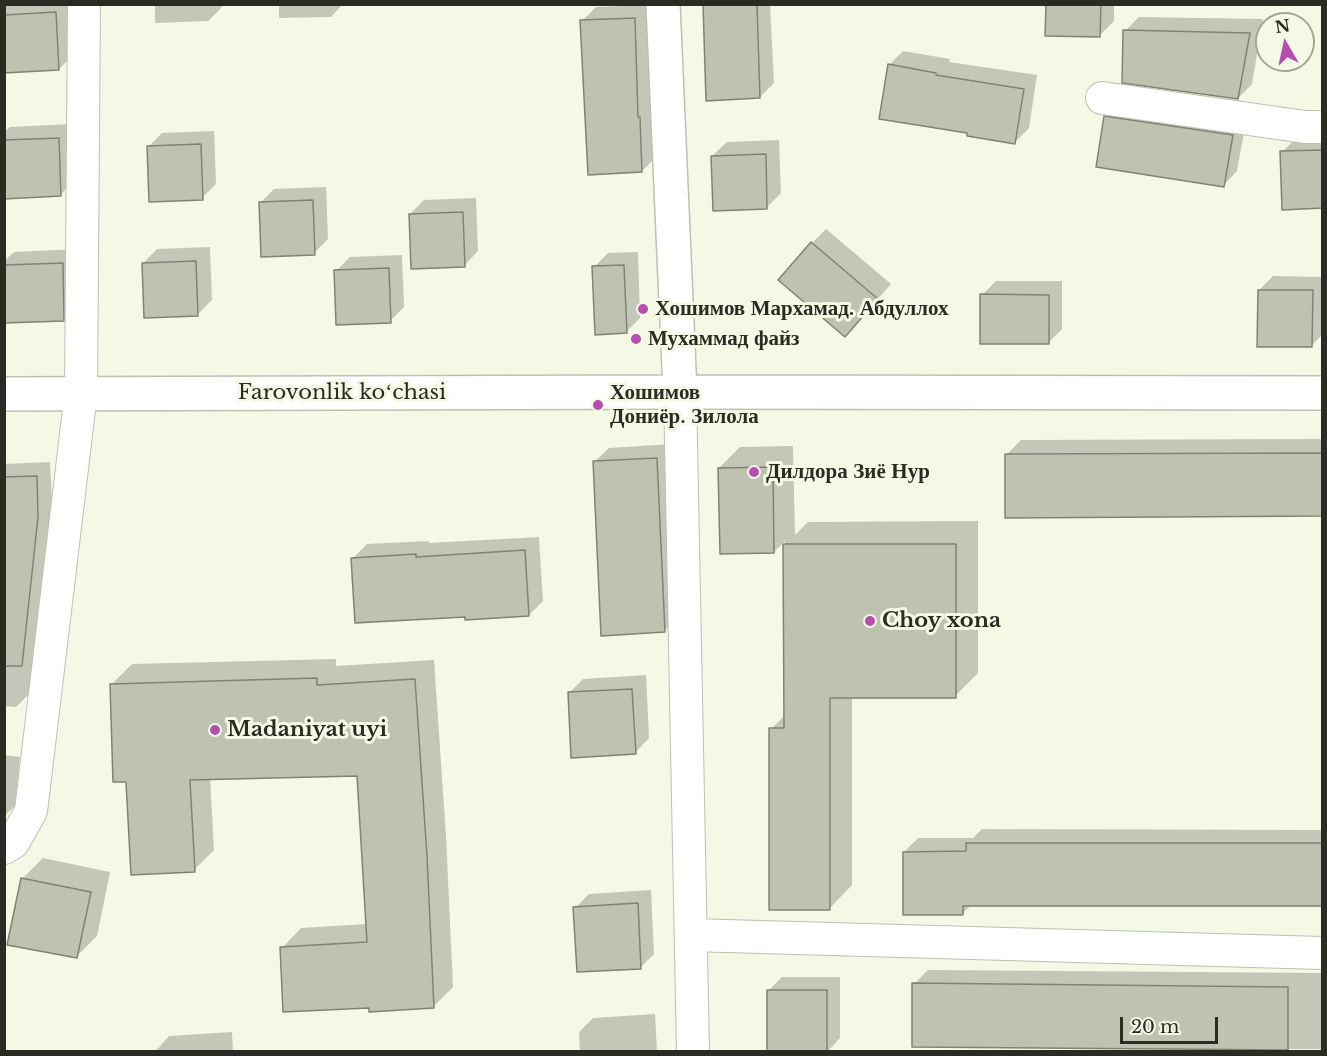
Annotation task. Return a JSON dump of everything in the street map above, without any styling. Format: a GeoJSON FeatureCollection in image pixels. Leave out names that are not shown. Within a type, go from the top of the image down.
{"type":"FeatureCollection","features":[{"type":"Feature","properties":{"kind":"street"},"geometry":{"type":"LineString","coordinates":[[4,848],[13,843],[31,811],[81,393],[84,4]]}},
{"type":"Feature","properties":{"kind":"street"},"geometry":{"type":"LineString","coordinates":[[663,4],[680,392],[693,1052]]}},
{"type":"Feature","properties":{"kind":"street"},"geometry":{"type":"LineString","coordinates":[[1102,98],[1305,127],[1323,127]]}},
{"type":"Feature","properties":{"kind":"street","name":"Farovonlik koʻchasi"},"geometry":{"type":"LineString","coordinates":[[4,394],[1323,393]]}},
{"type":"Feature","properties":{"kind":"street"},"geometry":{"type":"LineString","coordinates":[[691,935],[1323,953]]}},
{"type":"Feature","properties":{"kind":"building"},"geometry":{"type":"Polygon","coordinates":[[[703,4],[757,4],[760,98],[706,101],[703,4]]]}},
{"type":"Feature","properties":{"kind":"building"},"geometry":{"type":"Polygon","coordinates":[[[1046,4],[1101,4],[1100,37],[1045,36],[1046,4]]]}},
{"type":"Feature","properties":{"kind":"building"},"geometry":{"type":"Polygon","coordinates":[[[56,12],[59,70],[4,73],[4,15],[56,12]]]}},
{"type":"Feature","properties":{"kind":"building"},"geometry":{"type":"Polygon","coordinates":[[[635,18],[642,172],[588,175],[580,20],[635,18]]]}},
{"type":"Feature","properties":{"kind":"building"},"geometry":{"type":"Polygon","coordinates":[[[1123,30],[1250,33],[1238,99],[1122,83],[1123,30]]]}},
{"type":"Feature","properties":{"kind":"building"},"geometry":{"type":"Polygon","coordinates":[[[888,64],[936,73],[936,75],[1024,89],[1015,144],[967,136],[967,133],[879,119],[888,64]]]}},
{"type":"Feature","properties":{"kind":"building"},"geometry":{"type":"Polygon","coordinates":[[[1104,116],[1233,135],[1224,187],[1096,167],[1104,116]]]}},
{"type":"Feature","properties":{"kind":"building"},"geometry":{"type":"Polygon","coordinates":[[[59,138],[61,196],[4,199],[4,140],[59,138]]]}},
{"type":"Feature","properties":{"kind":"building"},"geometry":{"type":"Polygon","coordinates":[[[201,144],[203,200],[149,202],[147,146],[201,144]]]}},
{"type":"Feature","properties":{"kind":"building"},"geometry":{"type":"Polygon","coordinates":[[[1323,150],[1323,208],[1282,210],[1280,151],[1323,150]]]}},
{"type":"Feature","properties":{"kind":"building"},"geometry":{"type":"Polygon","coordinates":[[[766,154],[767,209],[713,211],[711,156],[766,154]]]}},
{"type":"Feature","properties":{"kind":"building"},"geometry":{"type":"Polygon","coordinates":[[[313,200],[315,255],[261,257],[259,202],[313,200]]]}},
{"type":"Feature","properties":{"kind":"building"},"geometry":{"type":"Polygon","coordinates":[[[463,212],[465,267],[411,269],[409,214],[463,212]]]}},
{"type":"Feature","properties":{"kind":"building"},"geometry":{"type":"Polygon","coordinates":[[[811,242],[878,299],[845,337],[778,280],[811,242]]]}},
{"type":"Feature","properties":{"kind":"building"},"geometry":{"type":"Polygon","coordinates":[[[196,261],[198,316],[144,318],[142,263],[196,261]]]}},
{"type":"Feature","properties":{"kind":"building"},"geometry":{"type":"Polygon","coordinates":[[[63,263],[64,321],[4,323],[4,265],[63,263]]]}},
{"type":"Feature","properties":{"kind":"building"},"geometry":{"type":"Polygon","coordinates":[[[624,265],[627,333],[595,335],[592,266],[624,265]]]}},
{"type":"Feature","properties":{"kind":"building"},"geometry":{"type":"Polygon","coordinates":[[[389,268],[391,323],[336,325],[334,270],[389,268]]]}},
{"type":"Feature","properties":{"kind":"building"},"geometry":{"type":"Polygon","coordinates":[[[1258,290],[1313,290],[1312,347],[1257,347],[1258,290]]]}},
{"type":"Feature","properties":{"kind":"building"},"geometry":{"type":"Polygon","coordinates":[[[980,294],[1049,295],[1049,344],[980,344],[980,294]]]}},
{"type":"Feature","properties":{"kind":"building"},"geometry":{"type":"Polygon","coordinates":[[[1323,453],[1323,516],[1005,518],[1005,454],[1323,453]]]}},
{"type":"Feature","properties":{"kind":"building"},"geometry":{"type":"Polygon","coordinates":[[[657,458],[665,632],[601,636],[593,461],[657,458]]]}},
{"type":"Feature","properties":{"kind":"building"},"geometry":{"type":"Polygon","coordinates":[[[773,467],[774,553],[720,554],[718,468],[773,467]]]}},
{"type":"Feature","properties":{"kind":"building"},"geometry":{"type":"Polygon","coordinates":[[[37,476],[38,517],[22,666],[4,666],[4,477],[37,476]]]}},
{"type":"Feature","properties":{"kind":"building","name":"Choy xona"},"geometry":{"type":"Polygon","coordinates":[[[783,544],[956,544],[956,698],[830,698],[830,910],[769,910],[769,728],[784,728],[783,544]]]}},
{"type":"Feature","properties":{"kind":"building"},"geometry":{"type":"Polygon","coordinates":[[[525,550],[529,616],[355,623],[351,558],[416,554],[416,557],[525,550]]]}},
{"type":"Feature","properties":{"kind":"building"},"geometry":{"type":"Polygon","coordinates":[[[317,678],[317,685],[415,679],[434,1008],[369,1012],[369,1008],[283,1012],[280,947],[367,942],[357,776],[190,780],[195,872],[131,875],[126,782],[113,782],[110,684],[317,678]]]}},
{"type":"Feature","properties":{"kind":"building"},"geometry":{"type":"Polygon","coordinates":[[[632,689],[636,754],[571,758],[568,692],[632,689]]]}},
{"type":"Feature","properties":{"kind":"building"},"geometry":{"type":"Polygon","coordinates":[[[966,843],[1323,843],[1323,906],[963,906],[963,915],[903,915],[903,852],[966,851],[966,843]]]}},
{"type":"Feature","properties":{"kind":"building"},"geometry":{"type":"Polygon","coordinates":[[[21,878],[91,892],[77,958],[7,945],[21,878]]]}},
{"type":"Feature","properties":{"kind":"building"},"geometry":{"type":"Polygon","coordinates":[[[638,903],[641,969],[577,972],[573,907],[638,903]]]}},
{"type":"Feature","properties":{"kind":"building"},"geometry":{"type":"Polygon","coordinates":[[[912,983],[1288,987],[1288,1050],[912,1047],[912,983]]]}},
{"type":"Feature","properties":{"kind":"building"},"geometry":{"type":"Polygon","coordinates":[[[767,990],[827,990],[827,1052],[767,1052],[767,990]]]}},
{"type":"Feature","properties":{"kind":"place","name":"Хошимов Мархамад. Абдуллох"},"geometry":{"type":"Point","coordinates":[643,309]}},
{"type":"Feature","properties":{"kind":"place","name":"Мухаммад файз"},"geometry":{"type":"Point","coordinates":[636,339]}},
{"type":"Feature","properties":{"kind":"place","name":"Хошимов Дониёр. Зилола"},"geometry":{"type":"Point","coordinates":[598,405]}},
{"type":"Feature","properties":{"kind":"place","name":"Дилдора Зиё Нур"},"geometry":{"type":"Point","coordinates":[754,472]}},
{"type":"Feature","properties":{"kind":"place","name":"Choy xona"},"geometry":{"type":"Point","coordinates":[870,621]}},
{"type":"Feature","properties":{"kind":"place","name":"Madaniyat uyi"},"geometry":{"type":"Point","coordinates":[215,730]}}]}
